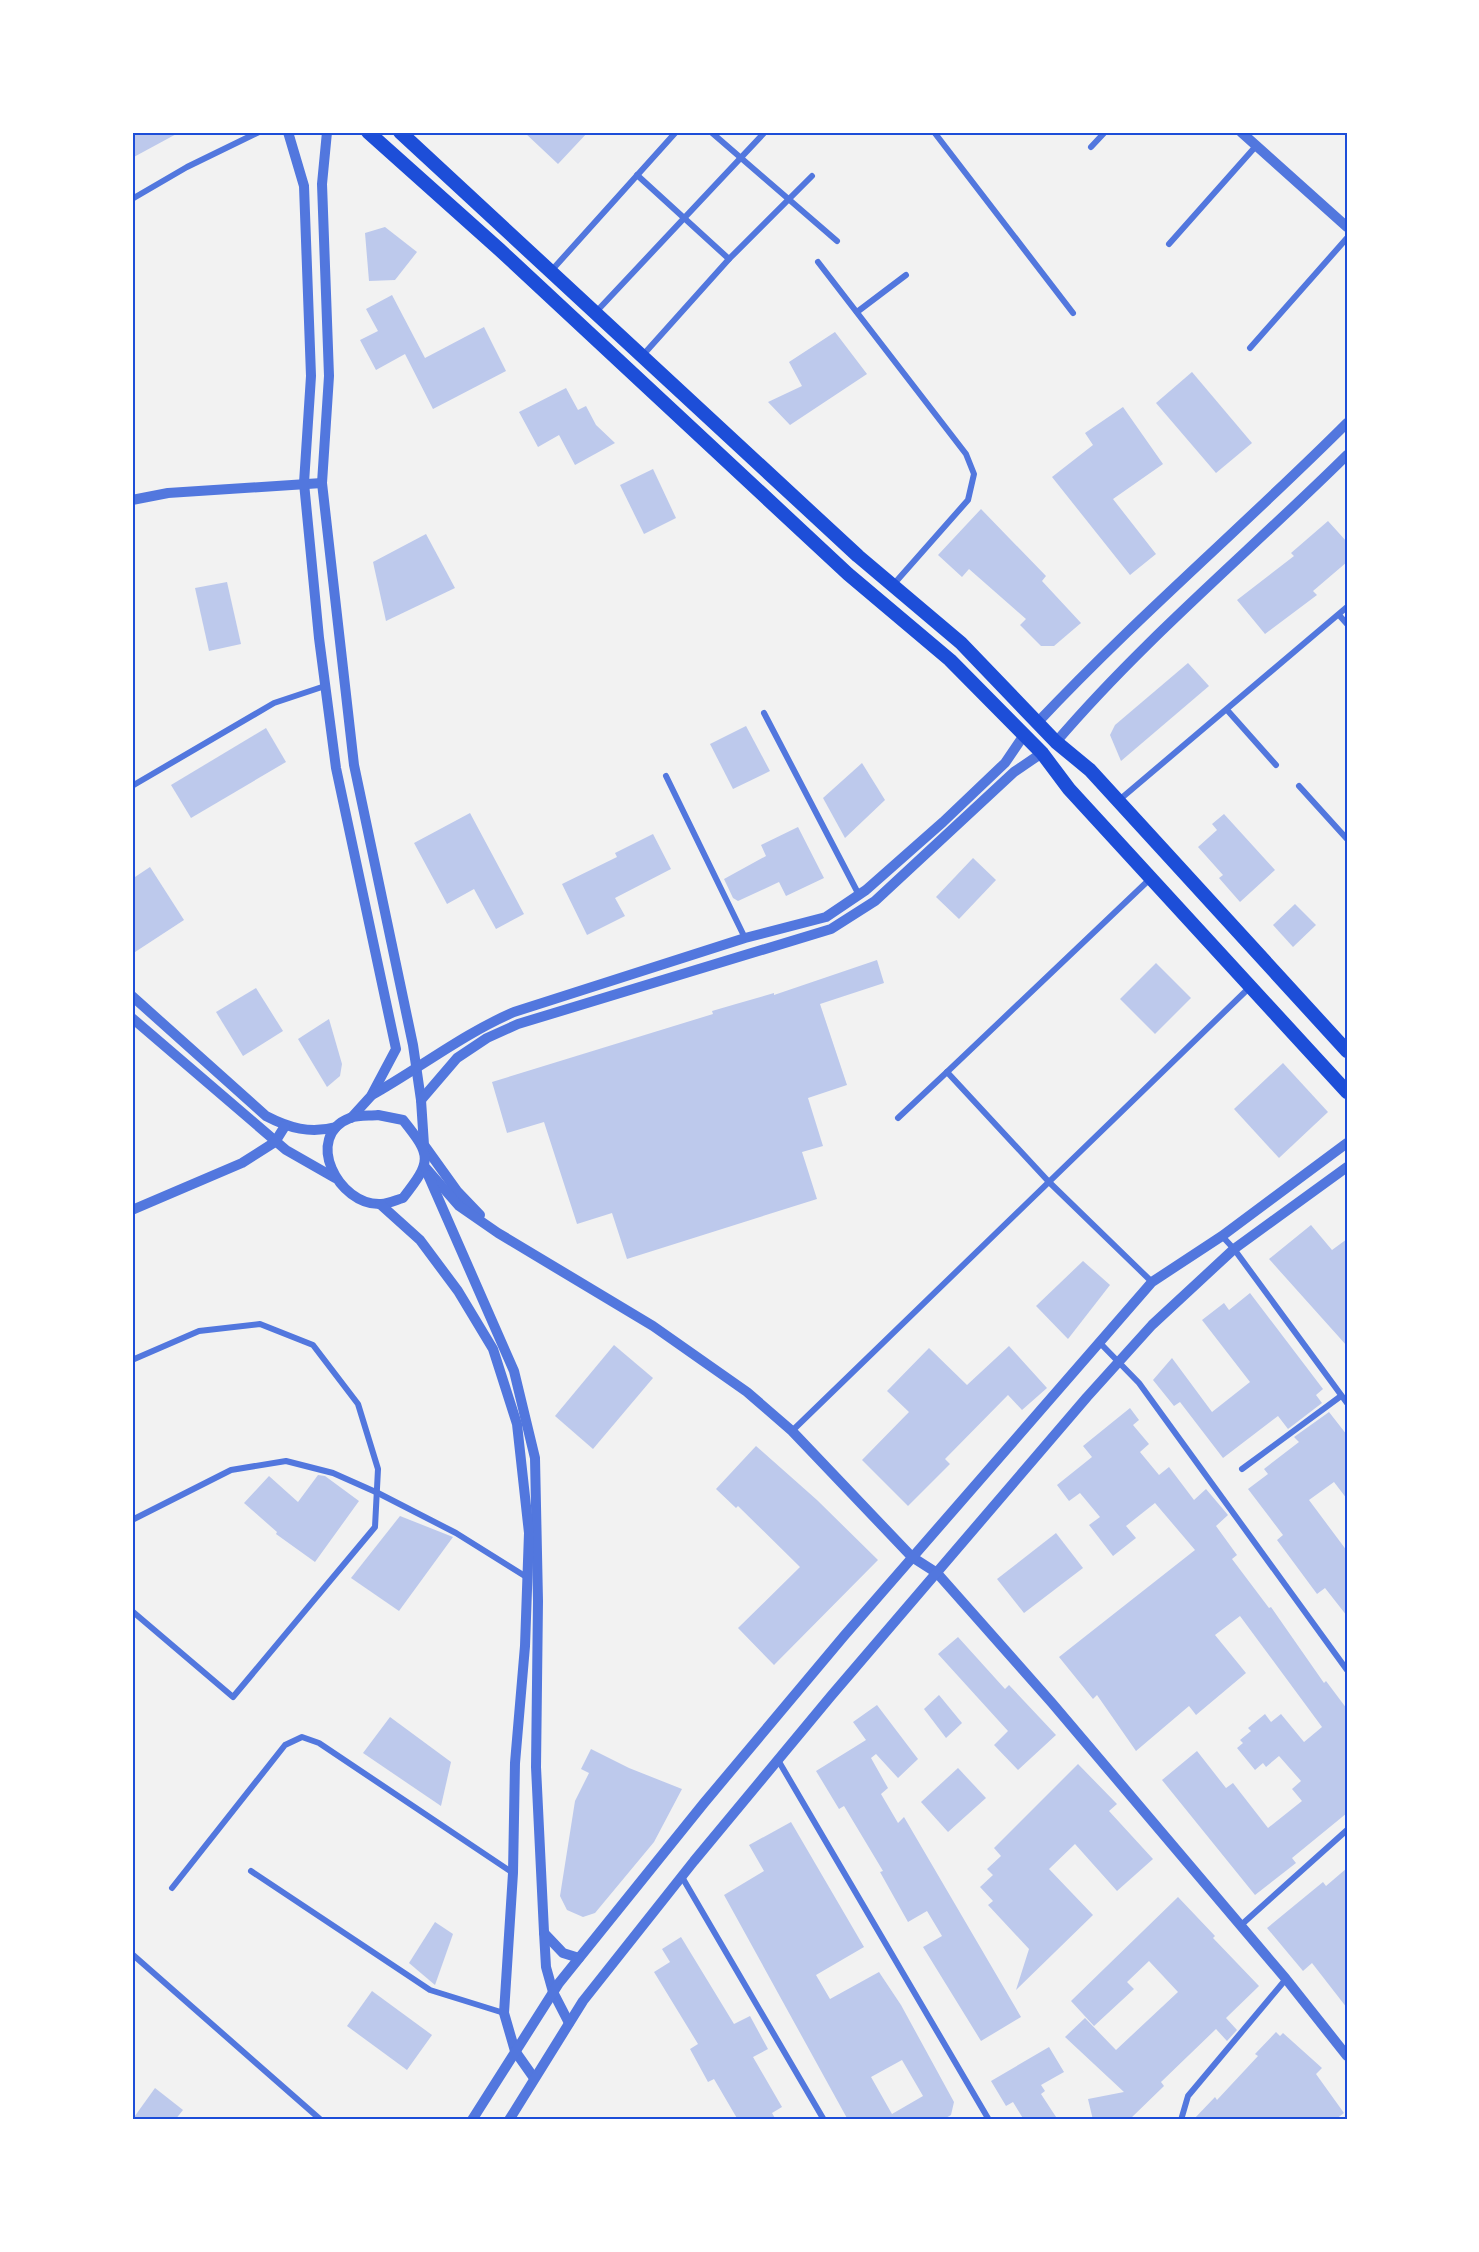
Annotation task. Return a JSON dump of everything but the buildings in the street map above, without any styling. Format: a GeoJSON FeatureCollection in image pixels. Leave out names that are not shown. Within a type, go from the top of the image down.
{"type":"FeatureCollection","features":[{"type":"Feature","properties":{"kind":"main road"},"geometry":{"type":"LineString","coordinates":[[368,132],[500,250],[848,573],[950,660],[1042,753],[1069,789],[1347,1092]]}},
{"type":"Feature","properties":{"kind":"main road"},"geometry":{"type":"LineString","coordinates":[[400,132],[893,585],[961,644],[1056,742],[1090,771],[1347,1051]]}},
{"type":"Feature","properties":{"kind":"main road"},"geometry":{"type":"LineString","coordinates":[[1024,735],[1038,722]]}},
{"type":"Feature","properties":{"kind":"main road"},"geometry":{"type":"LineString","coordinates":[[1042,753],[1056,742]]}},
{"type":"Feature","properties":{"kind":"street"},"geometry":{"type":"LineString","coordinates":[[132,199],[187,167],[259,132]]}},
{"type":"Feature","properties":{"kind":"street"},"geometry":{"type":"LineString","coordinates":[[132,996],[266,1116],[285,1126],[318,1132],[336,1127],[351,1118],[371,1096],[396,1049],[336,768],[325,686],[304,483],[312,376],[304,186],[288,132]]}},
{"type":"Feature","properties":{"kind":"street"},"geometry":{"type":"LineString","coordinates":[[327,132],[322,184],[329,376],[322,483],[354,765],[417,1070],[425,1167],[514,1371],[535,1458],[533,1578],[536,1767],[546,1967],[553,1992],[569,2023]]}},
{"type":"Feature","properties":{"kind":"street"},"geometry":{"type":"LineString","coordinates":[[552,270],[676,132]]}},
{"type":"Feature","properties":{"kind":"street"},"geometry":{"type":"LineString","coordinates":[[711,132],[837,241]]}},
{"type":"Feature","properties":{"kind":"street"},"geometry":{"type":"LineString","coordinates":[[934,132],[1073,313]]}},
{"type":"Feature","properties":{"kind":"street"},"geometry":{"type":"LineString","coordinates":[[1091,147],[1104,132]]}},
{"type":"Feature","properties":{"kind":"street"},"geometry":{"type":"LineString","coordinates":[[1241,132],[1345,222]]}},
{"type":"Feature","properties":{"kind":"street"},"geometry":{"type":"LineString","coordinates":[[596,312],[764,133]]}},
{"type":"Feature","properties":{"kind":"street"},"geometry":{"type":"LineString","coordinates":[[1169,244],[1256,146]]}},
{"type":"Feature","properties":{"kind":"street"},"geometry":{"type":"LineString","coordinates":[[638,176],[729,259]]}},
{"type":"Feature","properties":{"kind":"street"},"geometry":{"type":"LineString","coordinates":[[643,355],[729,259],[812,176]]}},
{"type":"Feature","properties":{"kind":"street"},"geometry":{"type":"LineString","coordinates":[[1250,348],[1347,238]]}},
{"type":"Feature","properties":{"kind":"street"},"geometry":{"type":"LineString","coordinates":[[818,262],[966,454],[974,474],[968,500],[893,585]]}},
{"type":"Feature","properties":{"kind":"street"},"geometry":{"type":"LineString","coordinates":[[857,312],[906,276]]}},
{"type":"Feature","properties":{"kind":"street"},"geometry":{"type":"LineString","coordinates":[[1038,722],[1179,582],[1282,488],[1347,423]]}},
{"type":"Feature","properties":{"kind":"street"},"geometry":{"type":"LineString","coordinates":[[1056,742],[1087,706],[1194,598],[1298,505],[1347,455]]}},
{"type":"Feature","properties":{"kind":"street"},"geometry":{"type":"LineString","coordinates":[[132,500],[168,493],[322,483]]}},
{"type":"Feature","properties":{"kind":"street"},"geometry":{"type":"LineString","coordinates":[[1118,801],[1347,607]]}},
{"type":"Feature","properties":{"kind":"street"},"geometry":{"type":"LineString","coordinates":[[1339,615],[1347,624]]}},
{"type":"Feature","properties":{"kind":"street"},"geometry":{"type":"LineString","coordinates":[[132,786],[274,703],[325,686]]}},
{"type":"Feature","properties":{"kind":"street"},"geometry":{"type":"LineString","coordinates":[[1227,711],[1276,765]]}},
{"type":"Feature","properties":{"kind":"street"},"geometry":{"type":"LineString","coordinates":[[764,712],[859,895]]}},
{"type":"Feature","properties":{"kind":"street"},"geometry":{"type":"LineString","coordinates":[[371,1096],[417,1070],[481,1026],[514,1012],[745,938],[826,917],[859,895],[935,829],[1005,763],[1024,735]]}},
{"type":"Feature","properties":{"kind":"street"},"geometry":{"type":"LineString","coordinates":[[421,1100],[457,1058],[488,1038],[518,1024],[831,929],[875,901],[1014,772],[1042,753]]}},
{"type":"Feature","properties":{"kind":"street"},"geometry":{"type":"LineString","coordinates":[[666,776],[745,938]]}},
{"type":"Feature","properties":{"kind":"street"},"geometry":{"type":"LineString","coordinates":[[1299,786],[1347,839]]}},
{"type":"Feature","properties":{"kind":"street"},"geometry":{"type":"LineString","coordinates":[[898,1118],[1150,878]]}},
{"type":"Feature","properties":{"kind":"street"},"geometry":{"type":"LineString","coordinates":[[792,1431],[1250,987]]}},
{"type":"Feature","properties":{"kind":"street"},"geometry":{"type":"LineString","coordinates":[[132,1018],[275,1142],[334,1178],[356,1198],[380,1204],[420,1240],[458,1291],[493,1349],[517,1424],[533,1578],[515,1763],[513,1873],[504,2013],[515,2051],[534,2078]]}},
{"type":"Feature","properties":{"kind":"street"},"geometry":{"type":"LineString","coordinates":[[947,1072],[1049,1182],[1152,1282]]}},
{"type":"Feature","properties":{"kind":"street"},"geometry":{"type":"LineString","coordinates":[[351,1118],[378,1115],[403,1120],[458,1191],[498,1233]]}},
{"type":"Feature","properties":{"kind":"street"},"geometry":{"type":"LineString","coordinates":[[132,1210],[242,1163],[275,1142],[285,1126]]}},
{"type":"Feature","properties":{"kind":"street"},"geometry":{"type":"LineString","coordinates":[[334,1178],[326,1149],[336,1127]]}},
{"type":"Feature","properties":{"kind":"street"},"geometry":{"type":"LineString","coordinates":[[472,2120],[553,1992],[579,1958],[719,1786],[912,1557],[1152,1282],[1221,1236],[1347,1143]]}},
{"type":"Feature","properties":{"kind":"street"},"geometry":{"type":"LineString","coordinates":[[380,1204],[403,1198],[425,1167]]}},
{"type":"Feature","properties":{"kind":"street"},"geometry":{"type":"LineString","coordinates":[[425,1167],[459,1206],[498,1233],[653,1326],[747,1392],[792,1431],[912,1557],[937,1573],[1052,1703],[1240,1927],[1286,1978],[1347,2056]]}},
{"type":"Feature","properties":{"kind":"street"},"geometry":{"type":"LineString","coordinates":[[509,2120],[583,2001],[682,1877],[778,1760],[1120,1361],[1152,1325],[1234,1249],[1347,1167]]}},
{"type":"Feature","properties":{"kind":"street"},"geometry":{"type":"LineString","coordinates":[[1221,1236],[1234,1249],[1347,1403]]}},
{"type":"Feature","properties":{"kind":"street"},"geometry":{"type":"LineString","coordinates":[[132,1360],[199,1331],[260,1324],[314,1345],[358,1404],[378,1469],[375,1527],[233,1696],[132,1611]]}},
{"type":"Feature","properties":{"kind":"street"},"geometry":{"type":"LineString","coordinates":[[1100,1343],[1120,1361],[1152,1402],[1347,1670]]}},
{"type":"Feature","properties":{"kind":"street"},"geometry":{"type":"LineString","coordinates":[[1242,1468],[1341,1396]]}},
{"type":"Feature","properties":{"kind":"street"},"geometry":{"type":"LineString","coordinates":[[132,1520],[231,1470],[286,1461],[333,1473],[378,1493],[456,1533],[533,1578]]}},
{"type":"Feature","properties":{"kind":"street"},"geometry":{"type":"LineString","coordinates":[[172,1888],[285,1745],[302,1737],[319,1743],[513,1873]]}},
{"type":"Feature","properties":{"kind":"street"},"geometry":{"type":"LineString","coordinates":[[778,1760],[988,2120]]}},
{"type":"Feature","properties":{"kind":"street"},"geometry":{"type":"LineString","coordinates":[[1240,1927],[1347,1830]]}},
{"type":"Feature","properties":{"kind":"street"},"geometry":{"type":"LineString","coordinates":[[251,1871],[430,1990],[504,2013]]}},
{"type":"Feature","properties":{"kind":"street"},"geometry":{"type":"LineString","coordinates":[[682,1877],[824,2120]]}},
{"type":"Feature","properties":{"kind":"street"},"geometry":{"type":"LineString","coordinates":[[544,1932],[563,1953],[579,1958]]}},
{"type":"Feature","properties":{"kind":"street"},"geometry":{"type":"LineString","coordinates":[[132,1954],[321,2120]]}},
{"type":"Feature","properties":{"kind":"street"},"geometry":{"type":"LineString","coordinates":[[1181,2120],[1188,2096],[1286,1978]]}}]}
